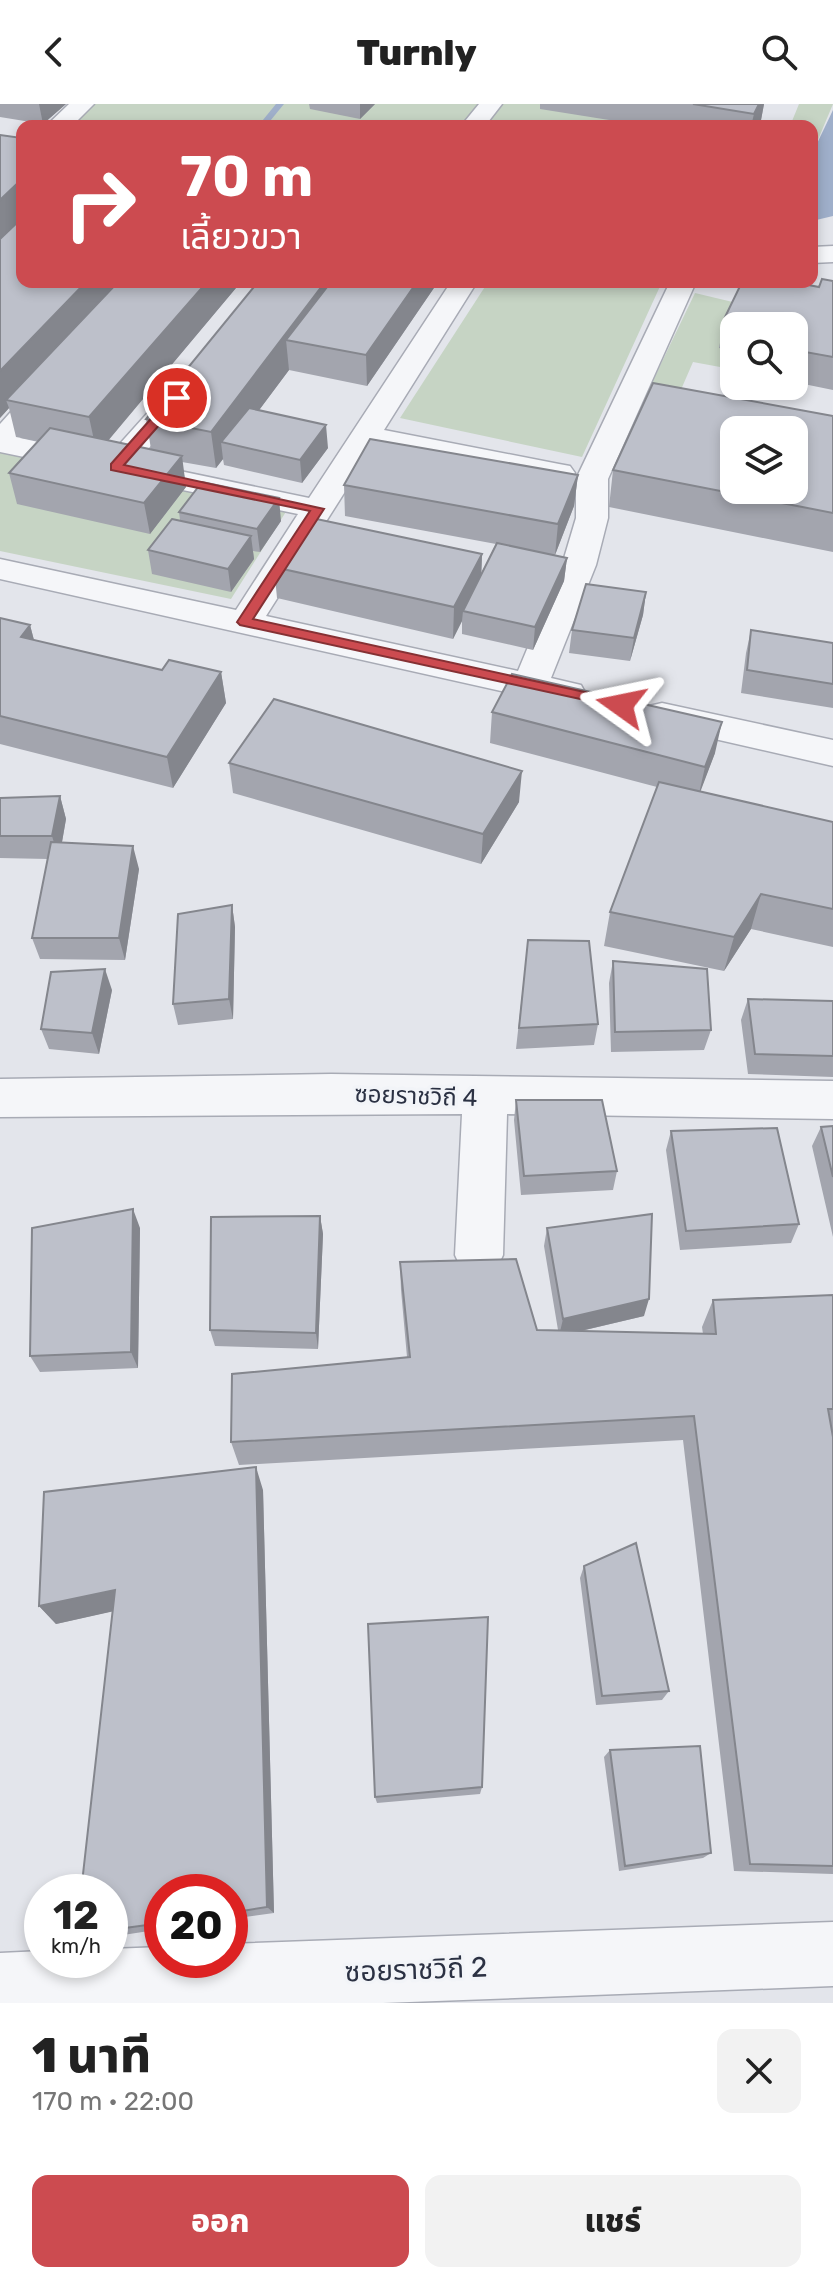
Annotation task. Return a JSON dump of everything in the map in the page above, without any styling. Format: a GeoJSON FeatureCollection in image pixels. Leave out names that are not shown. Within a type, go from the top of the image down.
{"type":"FeatureCollection","features":[{"type":"Feature","properties":{"kind":"street"},"geometry":{"type":"LineString","coordinates":[[65,120],[83,104]]}},
{"type":"Feature","properties":{"kind":"street"},"geometry":{"type":"LineString","coordinates":[[478,120],[491,104]]}},
{"type":"Feature","properties":{"kind":"street"},"geometry":{"type":"LineString","coordinates":[[245,622],[460,288]]}},
{"type":"Feature","properties":{"kind":"street"},"geometry":{"type":"LineString","coordinates":[[530,685],[579,565],[592,518],[592,479],[680,288]]}},
{"type":"Feature","properties":{"kind":"street"},"geometry":{"type":"LineString","coordinates":[[72,362],[2,440],[11,446],[318,509]]}},
{"type":"Feature","properties":{"kind":"street"},"geometry":{"type":"LineString","coordinates":[[116,467],[207,363]]}},
{"type":"Feature","properties":{"kind":"street"},"geometry":{"type":"LineString","coordinates":[[365,435],[592,479]]}},
{"type":"Feature","properties":{"kind":"street"},"geometry":{"type":"LineString","coordinates":[[0,569],[833,753]]}},
{"type":"Feature","properties":{"kind":"street","name":"ซอยราชวิถี 4"},"geometry":{"type":"LineString","coordinates":[[0,1098],[331,1093],[485,1098],[833,1100]]}},
{"type":"Feature","properties":{"kind":"street"},"geometry":{"type":"LineString","coordinates":[[479,1255],[485,1098]]}},
{"type":"Feature","properties":{"kind":"street","name":"ซอยราชวิถี 2"},"geometry":{"type":"LineString","coordinates":[[0,1985],[833,1954]]}},
{"type":"Feature","properties":{"kind":"green space"},"geometry":{"type":"Polygon","coordinates":[[[89,104],[548,104],[641,120],[72,120],[89,104]]]}},
{"type":"Feature","properties":{"kind":"green space"},"geometry":{"type":"Polygon","coordinates":[[[799,104],[833,104],[818,140],[818,120],[792,120],[799,104]]]}},
{"type":"Feature","properties":{"kind":"green space"},"geometry":{"type":"Polygon","coordinates":[[[484,288],[659,288],[582,457],[400,418],[484,288]]]}},
{"type":"Feature","properties":{"kind":"green space"},"geometry":{"type":"Polygon","coordinates":[[[695,293],[741,304],[737,312],[720,312],[720,367],[693,362],[673,408],[644,399],[695,293]]]}},
{"type":"Feature","properties":{"kind":"green space"},"geometry":{"type":"Polygon","coordinates":[[[0,441],[289,507],[231,599],[0,551],[0,441]]]}},
{"type":"Feature","properties":{"kind":"water"},"geometry":{"type":"Polygon","coordinates":[[[833,110],[833,216],[818,220],[818,141],[833,110]]]}},
{"type":"Feature","properties":{"kind":"building"},"geometry":{"type":"Polygon","coordinates":[[[693,104],[759,104],[754,114],[693,104]]]}},
{"type":"Feature","properties":{"kind":"building"},"geometry":{"type":"Polygon","coordinates":[[[0,135],[16,137],[16,185],[0,200],[0,135]]]}},
{"type":"Feature","properties":{"kind":"building"},"geometry":{"type":"Polygon","coordinates":[[[16,224],[16,288],[80,288],[0,371],[0,239],[16,224]]]}},
{"type":"Feature","properties":{"kind":"building"},"geometry":{"type":"Polygon","coordinates":[[[822,279],[833,281],[833,357],[808,353],[808,312],[727,312],[739,288],[818,287],[822,279]]]}},
{"type":"Feature","properties":{"kind":"building"},"geometry":{"type":"Polygon","coordinates":[[[112,288],[202,288],[89,417],[6,400],[112,288]]]}},
{"type":"Feature","properties":{"kind":"building"},"geometry":{"type":"Polygon","coordinates":[[[253,288],[320,288],[211,432],[146,419],[253,288]]]}},
{"type":"Feature","properties":{"kind":"building"},"geometry":{"type":"Polygon","coordinates":[[[326,288],[413,288],[366,355],[286,340],[326,288]]]}},
{"type":"Feature","properties":{"kind":"building"},"geometry":{"type":"Polygon","coordinates":[[[653,383],[720,395],[720,400],[746,400],[833,416],[833,513],[787,504],[808,504],[808,416],[720,416],[720,491],[613,470],[653,383]]]}},
{"type":"Feature","properties":{"kind":"building"},"geometry":{"type":"Polygon","coordinates":[[[249,408],[326,425],[300,460],[221,442],[249,408]]]}},
{"type":"Feature","properties":{"kind":"building"},"geometry":{"type":"Polygon","coordinates":[[[50,428],[182,456],[144,503],[9,473],[50,428]]]}},
{"type":"Feature","properties":{"kind":"building"},"geometry":{"type":"Polygon","coordinates":[[[370,439],[578,475],[558,524],[344,485],[370,439]]]}},
{"type":"Feature","properties":{"kind":"building"},"geometry":{"type":"Polygon","coordinates":[[[202,482],[279,498],[257,529],[179,512],[202,482]]]}},
{"type":"Feature","properties":{"kind":"building"},"geometry":{"type":"Polygon","coordinates":[[[307,517],[482,554],[454,607],[274,567],[307,517]]]}},
{"type":"Feature","properties":{"kind":"building"},"geometry":{"type":"Polygon","coordinates":[[[172,519],[251,536],[228,569],[148,550],[172,519]]]}},
{"type":"Feature","properties":{"kind":"building"},"geometry":{"type":"Polygon","coordinates":[[[497,543],[567,558],[535,627],[463,611],[497,543]]]}},
{"type":"Feature","properties":{"kind":"building"},"geometry":{"type":"Polygon","coordinates":[[[586,584],[646,592],[634,638],[572,630],[586,584]]]}},
{"type":"Feature","properties":{"kind":"building"},"geometry":{"type":"Polygon","coordinates":[[[0,618],[30,625],[21,637],[162,670],[169,660],[221,672],[167,757],[0,716],[0,618]]]}},
{"type":"Feature","properties":{"kind":"building"},"geometry":{"type":"Polygon","coordinates":[[[751,630],[833,643],[833,684],[747,670],[751,630]]]}},
{"type":"Feature","properties":{"kind":"building"},"geometry":{"type":"Polygon","coordinates":[[[512,674],[722,722],[705,767],[492,712],[512,674]]]}},
{"type":"Feature","properties":{"kind":"building"},"geometry":{"type":"Polygon","coordinates":[[[274,699],[522,771],[483,834],[229,763],[274,699]]]}},
{"type":"Feature","properties":{"kind":"building"},"geometry":{"type":"Polygon","coordinates":[[[659,782],[833,822],[833,909],[761,894],[734,937],[610,912],[659,782]]]}},
{"type":"Feature","properties":{"kind":"building"},"geometry":{"type":"Polygon","coordinates":[[[60,796],[52,836],[0,836],[0,798],[60,796]]]}},
{"type":"Feature","properties":{"kind":"building"},"geometry":{"type":"Polygon","coordinates":[[[51,842],[133,846],[119,938],[32,938],[51,842]]]}},
{"type":"Feature","properties":{"kind":"building"},"geometry":{"type":"Polygon","coordinates":[[[232,905],[229,999],[173,1004],[178,914],[232,905]]]}},
{"type":"Feature","properties":{"kind":"building"},"geometry":{"type":"Polygon","coordinates":[[[528,940],[589,941],[598,1024],[519,1028],[528,940]]]}},
{"type":"Feature","properties":{"kind":"building"},"geometry":{"type":"Polygon","coordinates":[[[613,961],[707,969],[711,1030],[615,1032],[613,961]]]}},
{"type":"Feature","properties":{"kind":"building"},"geometry":{"type":"Polygon","coordinates":[[[105,969],[92,1033],[41,1029],[51,972],[105,969]]]}},
{"type":"Feature","properties":{"kind":"building"},"geometry":{"type":"Polygon","coordinates":[[[748,999],[833,1001],[833,1056],[755,1054],[748,999]]]}},
{"type":"Feature","properties":{"kind":"building"},"geometry":{"type":"Polygon","coordinates":[[[516,1100],[602,1100],[617,1171],[524,1176],[516,1100]]]}},
{"type":"Feature","properties":{"kind":"building"},"geometry":{"type":"Polygon","coordinates":[[[833,1126],[833,1177],[821,1127],[833,1126]]]}},
{"type":"Feature","properties":{"kind":"building"},"geometry":{"type":"Polygon","coordinates":[[[777,1128],[799,1224],[686,1231],[671,1131],[777,1128]]]}},
{"type":"Feature","properties":{"kind":"building"},"geometry":{"type":"Polygon","coordinates":[[[133,1209],[131,1352],[30,1356],[32,1228],[133,1209]]]}},
{"type":"Feature","properties":{"kind":"building"},"geometry":{"type":"Polygon","coordinates":[[[652,1214],[649,1299],[563,1319],[547,1228],[652,1214]]]}},
{"type":"Feature","properties":{"kind":"building"},"geometry":{"type":"Polygon","coordinates":[[[320,1216],[316,1333],[210,1330],[211,1217],[320,1216]]]}},
{"type":"Feature","properties":{"kind":"building"},"geometry":{"type":"Polygon","coordinates":[[[516,1259],[537,1330],[716,1334],[713,1300],[833,1295],[833,1409],[828,1409],[833,1437],[833,1866],[750,1864],[694,1416],[231,1442],[232,1374],[410,1357],[400,1262],[516,1259]]]}},
{"type":"Feature","properties":{"kind":"building"},"geometry":{"type":"Polygon","coordinates":[[[256,1467],[267,1907],[248,1910],[248,1874],[144,1874],[144,1925],[128,1928],[128,1874],[83,1874],[115,1590],[39,1606],[44,1492],[256,1467]]]}},
{"type":"Feature","properties":{"kind":"building"},"geometry":{"type":"Polygon","coordinates":[[[636,1543],[669,1691],[602,1696],[584,1566],[636,1543]]]}},
{"type":"Feature","properties":{"kind":"building"},"geometry":{"type":"Polygon","coordinates":[[[488,1617],[482,1787],[375,1797],[368,1624],[488,1617]]]}},
{"type":"Feature","properties":{"kind":"building"},"geometry":{"type":"Polygon","coordinates":[[[700,1746],[711,1853],[625,1866],[610,1750],[700,1746]]]}},
{"type":"Feature","properties":{"kind":"waterway"},"geometry":{"type":"LineString","coordinates":[[267,120],[280,104]]}},
{"type":"Feature","properties":{"kind":"route"},"geometry":{"type":"LineString","coordinates":[[177,398],[116,467],[318,509],[245,622],[621,705]]}}]}
